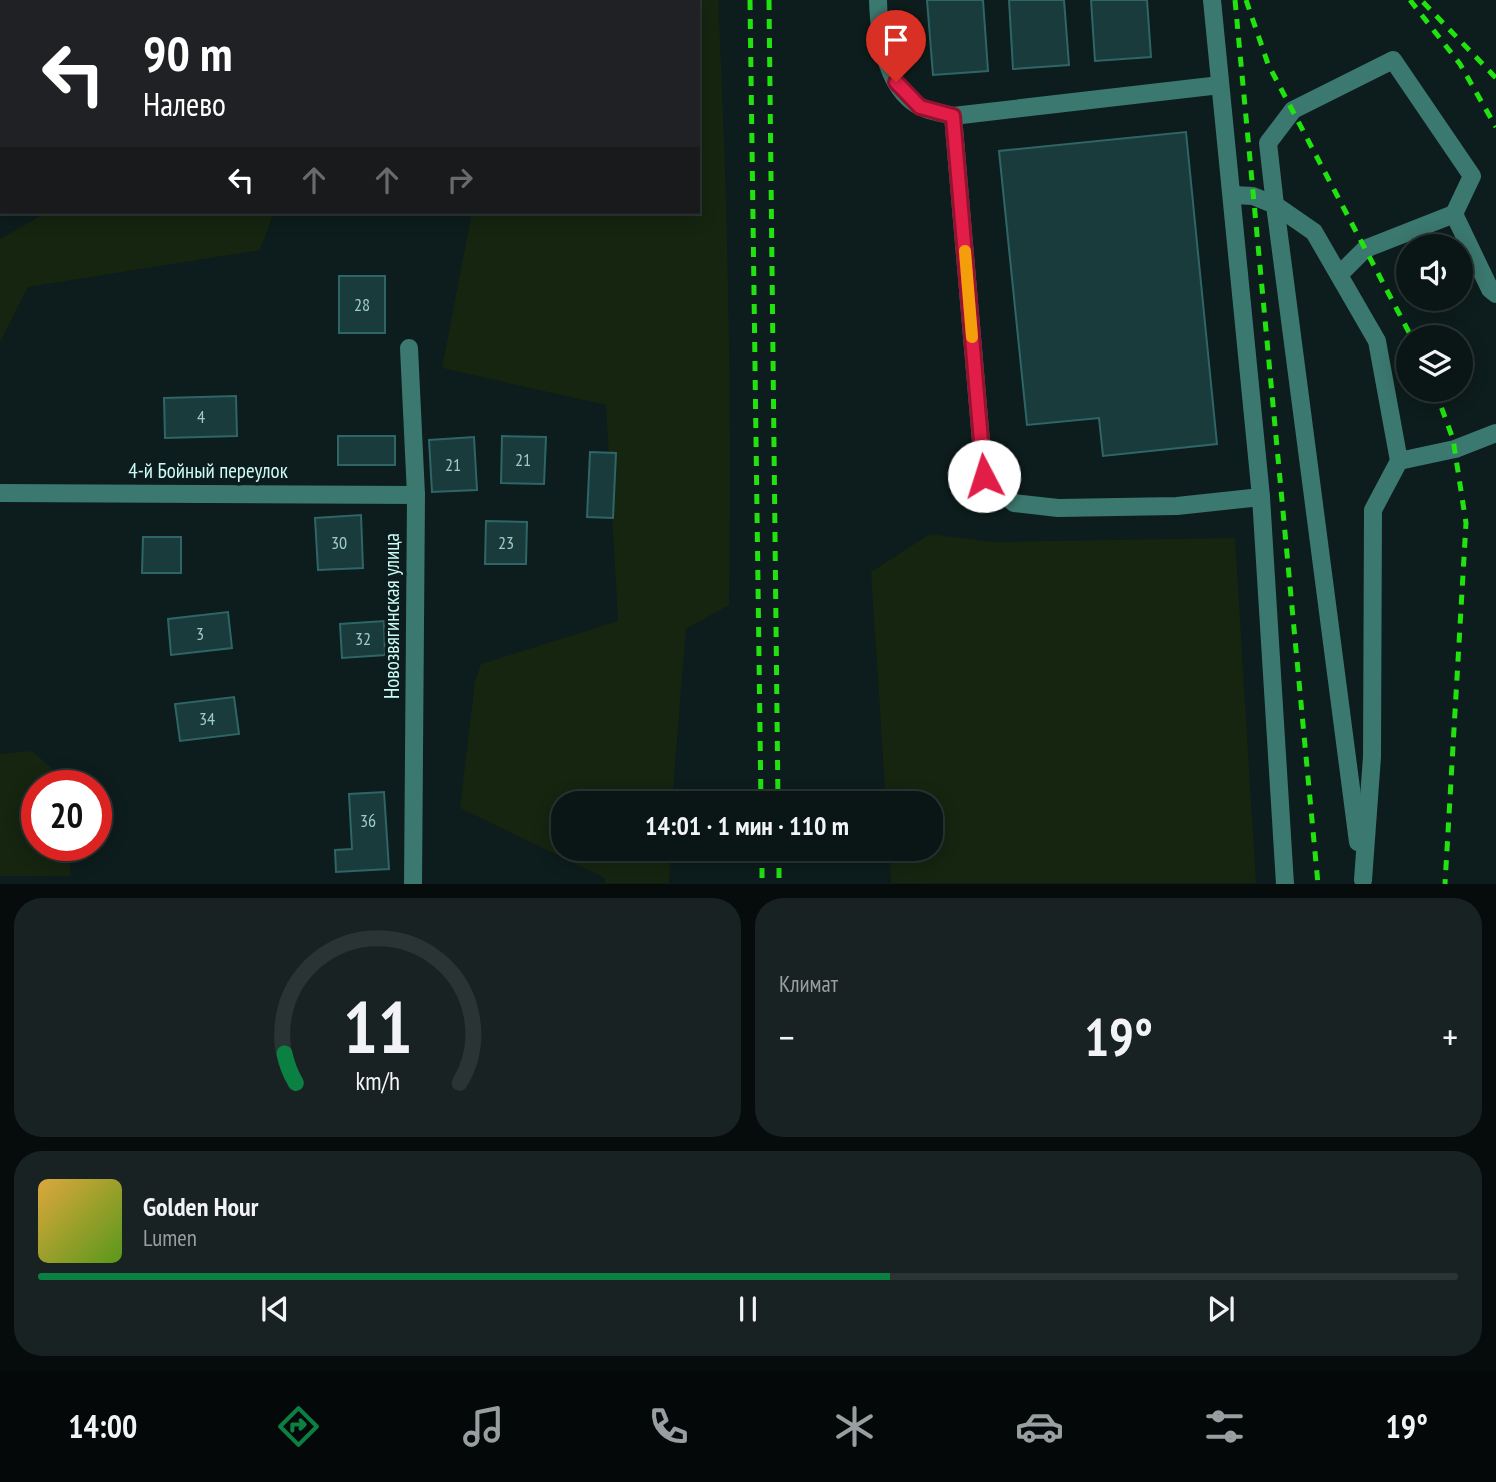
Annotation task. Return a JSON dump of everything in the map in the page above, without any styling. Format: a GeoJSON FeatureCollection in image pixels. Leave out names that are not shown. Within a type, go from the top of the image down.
{"type":"FeatureCollection","features":[{"type":"Feature","properties":{"kind":"street"},"geometry":{"type":"LineString","coordinates":[[878,0],[879,40],[896,82],[920,107],[953,116],[1220,85]]}},
{"type":"Feature","properties":{"kind":"street"},"geometry":{"type":"LineString","coordinates":[[1212,0],[1234,195],[1261,497],[1285,884]]}},
{"type":"Feature","properties":{"kind":"street"},"geometry":{"type":"LineString","coordinates":[[1339,275],[1365,249],[1454,214],[1472,176],[1393,60],[1293,110],[1268,143],[1363,882]]}},
{"type":"Feature","properties":{"kind":"street"},"geometry":{"type":"LineString","coordinates":[[953,116],[984,476],[1014,503],[1058,508],[1177,506],[1261,497]]}},
{"type":"Feature","properties":{"kind":"street"},"geometry":{"type":"LineString","coordinates":[[1234,195],[1253,196],[1275,205],[1314,232],[1377,341],[1399,461],[1373,510],[1372,757],[1363,882]]}},
{"type":"Feature","properties":{"kind":"street"},"geometry":{"type":"LineString","coordinates":[[1454,214],[1490,289],[1496,294]]}},
{"type":"Feature","properties":{"kind":"street","name":"Новозвягинская улица"},"geometry":{"type":"LineString","coordinates":[[409,348],[416,495],[413,884]]}},
{"type":"Feature","properties":{"kind":"street"},"geometry":{"type":"LineString","coordinates":[[1399,461],[1455,449],[1496,433]]}},
{"type":"Feature","properties":{"kind":"street","name":"4-й Бойный переулок"},"geometry":{"type":"LineString","coordinates":[[0,493],[416,495]]}},
{"type":"Feature","properties":{"kind":"green space"},"geometry":{"type":"Polygon","coordinates":[[[700,0],[718,0],[728,302],[729,605],[686,629],[673,791],[551,791],[551,852],[460,808],[475,681],[481,664],[618,621],[606,405],[442,368],[472,214],[700,214],[700,0]]]}},
{"type":"Feature","properties":{"kind":"green space"},"geometry":{"type":"Polygon","coordinates":[[[44,214],[273,214],[260,250],[28,287],[0,342],[0,239],[44,214]]]}},
{"type":"Feature","properties":{"kind":"green space"},"geometry":{"type":"Polygon","coordinates":[[[930,534],[993,542],[1235,538],[1256,883],[891,883],[890,861],[943,861],[943,791],[885,791],[871,572],[930,534]]]}},
{"type":"Feature","properties":{"kind":"green space"},"geometry":{"type":"Polygon","coordinates":[[[32,751],[54,770],[21,770],[21,861],[70,861],[71,876],[0,876],[0,754],[32,751]]]}},
{"type":"Feature","properties":{"kind":"green space"},"geometry":{"type":"Polygon","coordinates":[[[570,861],[670,861],[669,883],[605,883],[605,878],[570,861]]]}},
{"type":"Feature","properties":{"kind":"building"},"geometry":{"type":"Polygon","coordinates":[[[927,0],[983,0],[988,71],[933,75],[927,0]]]}},
{"type":"Feature","properties":{"kind":"building"},"geometry":{"type":"Polygon","coordinates":[[[1009,0],[1064,0],[1069,65],[1013,69],[1009,0]]]}},
{"type":"Feature","properties":{"kind":"building"},"geometry":{"type":"Polygon","coordinates":[[[1091,0],[1147,0],[1151,57],[1095,61],[1091,0]]]}},
{"type":"Feature","properties":{"kind":"building"},"geometry":{"type":"Polygon","coordinates":[[[1186,132],[1217,444],[1103,456],[1099,418],[1027,425],[999,151],[1186,132]]]}},
{"type":"Feature","properties":{"kind":"building"},"geometry":{"type":"Polygon","coordinates":[[[339,276],[385,276],[385,333],[339,333],[339,276]]]}},
{"type":"Feature","properties":{"kind":"building"},"geometry":{"type":"Polygon","coordinates":[[[236,396],[237,436],[165,438],[164,398],[236,396]]]}},
{"type":"Feature","properties":{"kind":"building"},"geometry":{"type":"Polygon","coordinates":[[[338,436],[395,436],[395,465],[338,465],[338,436]]]}},
{"type":"Feature","properties":{"kind":"building"},"geometry":{"type":"Polygon","coordinates":[[[502,436],[546,437],[544,484],[501,483],[502,436]]]}},
{"type":"Feature","properties":{"kind":"building"},"geometry":{"type":"Polygon","coordinates":[[[474,437],[477,490],[432,492],[429,440],[474,437]]]}},
{"type":"Feature","properties":{"kind":"building"},"geometry":{"type":"Polygon","coordinates":[[[590,452],[616,453],[613,518],[587,517],[590,452]]]}},
{"type":"Feature","properties":{"kind":"building"},"geometry":{"type":"Polygon","coordinates":[[[361,515],[363,568],[318,570],[315,518],[361,515]]]}},
{"type":"Feature","properties":{"kind":"building"},"geometry":{"type":"Polygon","coordinates":[[[486,521],[527,522],[526,564],[485,564],[486,521]]]}},
{"type":"Feature","properties":{"kind":"building"},"geometry":{"type":"Polygon","coordinates":[[[143,537],[181,537],[181,573],[142,573],[143,537]]]}},
{"type":"Feature","properties":{"kind":"building"},"geometry":{"type":"Polygon","coordinates":[[[228,612],[232,648],[171,655],[168,619],[228,612]]]}},
{"type":"Feature","properties":{"kind":"building"},"geometry":{"type":"Polygon","coordinates":[[[384,621],[385,655],[342,658],[340,624],[384,621]]]}},
{"type":"Feature","properties":{"kind":"building"},"geometry":{"type":"Polygon","coordinates":[[[234,697],[239,734],[180,741],[175,704],[234,697]]]}},
{"type":"Feature","properties":{"kind":"building"},"geometry":{"type":"Polygon","coordinates":[[[384,792],[389,869],[336,872],[335,850],[352,849],[349,794],[384,792]]]}},
{"type":"Feature","properties":{"kind":"railway"},"geometry":{"type":"LineString","coordinates":[[750,0],[761,791]]}},
{"type":"Feature","properties":{"kind":"railway"},"geometry":{"type":"LineString","coordinates":[[769,0],[778,791]]}},
{"type":"Feature","properties":{"kind":"railway"},"geometry":{"type":"LineString","coordinates":[[1235,0],[1318,884]]}},
{"type":"Feature","properties":{"kind":"railway"},"geometry":{"type":"LineString","coordinates":[[1246,0],[1268,64],[1405,325]]}},
{"type":"Feature","properties":{"kind":"railway"},"geometry":{"type":"LineString","coordinates":[[1410,0],[1460,64],[1496,127]]}},
{"type":"Feature","properties":{"kind":"railway"},"geometry":{"type":"LineString","coordinates":[[1423,2],[1496,78]]}},
{"type":"Feature","properties":{"kind":"railway"},"geometry":{"type":"LineString","coordinates":[[1439,402],[1453,439],[1466,523],[1445,884]]}},
{"type":"Feature","properties":{"kind":"railway"},"geometry":{"type":"LineString","coordinates":[[762,861],[762,884]]}},
{"type":"Feature","properties":{"kind":"railway"},"geometry":{"type":"LineString","coordinates":[[779,861],[779,884]]}},
{"type":"Feature","properties":{"kind":"slow traffic"},"geometry":{"type":"LineString","coordinates":[[965,251],[972,337]]}},
{"type":"Feature","properties":{"kind":"route"},"geometry":{"type":"LineString","coordinates":[[896,82],[920,107],[953,116],[984,476]]}}]}
